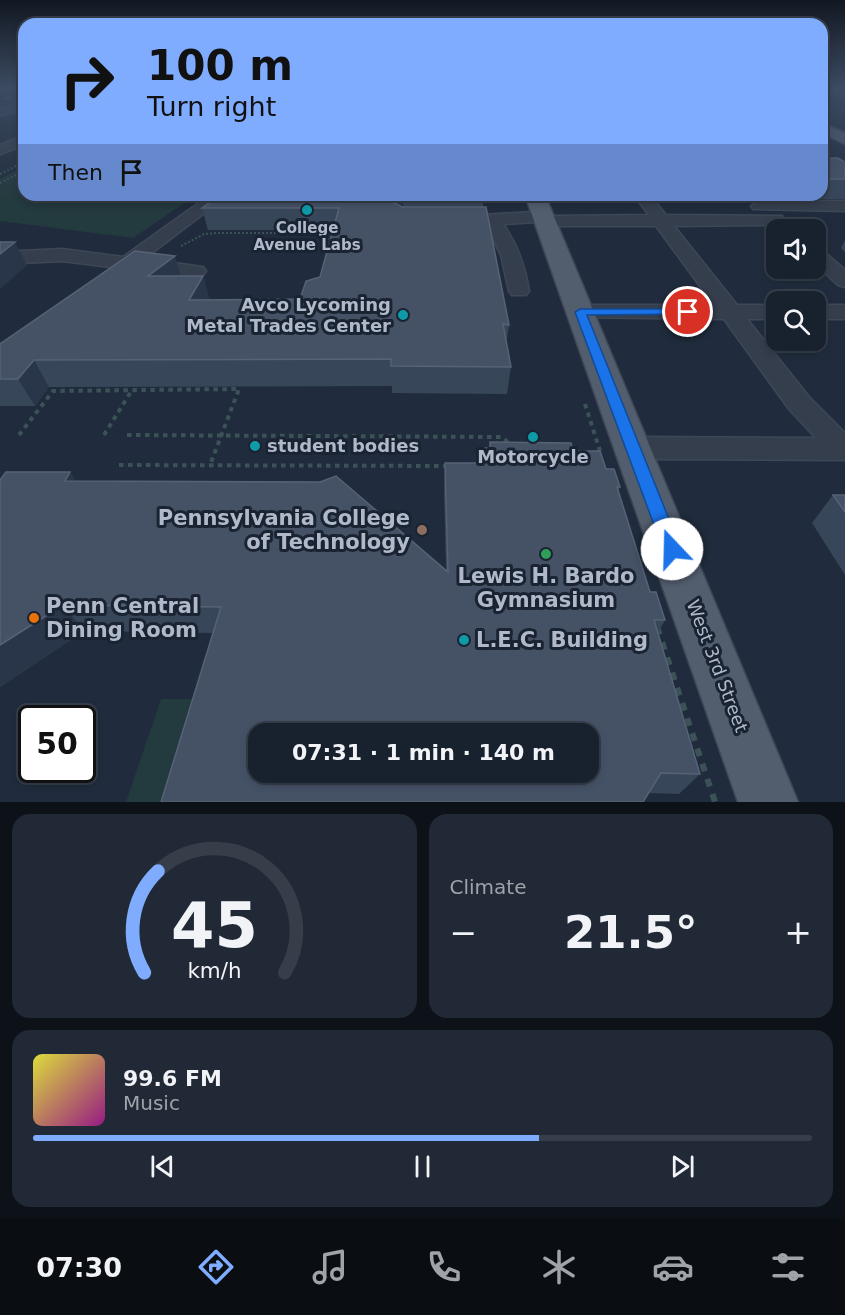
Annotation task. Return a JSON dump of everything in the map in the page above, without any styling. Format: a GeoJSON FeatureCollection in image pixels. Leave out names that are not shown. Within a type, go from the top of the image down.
{"type":"FeatureCollection","features":[{"type":"Feature","properties":{"kind":"main road"},"geometry":{"type":"LineString","coordinates":[[828,130],[845,140]]}},
{"type":"Feature","properties":{"kind":"main road","name":"West 3rd Street"},"geometry":{"type":"LineString","coordinates":[[541,211],[580,312],[611,453],[768,802]]}},
{"type":"Feature","properties":{"kind":"street"},"geometry":{"type":"LineString","coordinates":[[0,150],[18,142]]}},
{"type":"Feature","properties":{"kind":"street"},"geometry":{"type":"LineString","coordinates":[[127,262],[211,201]]}},
{"type":"Feature","properties":{"kind":"street"},"geometry":{"type":"LineString","coordinates":[[647,201],[799,403],[844,449]]}},
{"type":"Feature","properties":{"kind":"street"},"geometry":{"type":"LineString","coordinates":[[754,201],[774,219]]}},
{"type":"Feature","properties":{"kind":"street"},"geometry":{"type":"LineString","coordinates":[[768,201],[845,206]]}},
{"type":"Feature","properties":{"kind":"street"},"geometry":{"type":"LineString","coordinates":[[437,222],[492,222],[541,211],[662,221],[766,224]]}},
{"type":"Feature","properties":{"kind":"street"},"geometry":{"type":"LineString","coordinates":[[492,222],[506,240],[516,265],[519,291]]}},
{"type":"Feature","properties":{"kind":"street"},"geometry":{"type":"LineString","coordinates":[[0,258],[62,255],[196,271]]}},
{"type":"Feature","properties":{"kind":"street"},"geometry":{"type":"LineString","coordinates":[[826,264],[845,281]]}},
{"type":"Feature","properties":{"kind":"street"},"geometry":{"type":"LineString","coordinates":[[580,312],[766,312]]}},
{"type":"Feature","properties":{"kind":"street"},"geometry":{"type":"LineString","coordinates":[[826,312],[845,312]]}},
{"type":"Feature","properties":{"kind":"street"},"geometry":{"type":"LineString","coordinates":[[611,453],[844,449]]}},
{"type":"Feature","properties":{"kind":"path"},"geometry":{"type":"LineString","coordinates":[[0,173],[15,166]]}},
{"type":"Feature","properties":{"kind":"path"},"geometry":{"type":"LineString","coordinates":[[0,183],[15,166]]}},
{"type":"Feature","properties":{"kind":"path"},"geometry":{"type":"LineString","coordinates":[[172,250],[204,234],[340,233]]}},
{"type":"Feature","properties":{"kind":"path"},"geometry":{"type":"LineString","coordinates":[[327,245],[329,234]]}},
{"type":"Feature","properties":{"kind":"path"},"geometry":{"type":"LineString","coordinates":[[19,435],[53,391],[239,388],[210,465]]}},
{"type":"Feature","properties":{"kind":"path"},"geometry":{"type":"LineString","coordinates":[[104,435],[132,390]]}},
{"type":"Feature","properties":{"kind":"path"},"geometry":{"type":"LineString","coordinates":[[583,398],[611,453],[589,452]]}},
{"type":"Feature","properties":{"kind":"path"},"geometry":{"type":"LineString","coordinates":[[127,435],[501,437],[514,446]]}},
{"type":"Feature","properties":{"kind":"path"},"geometry":{"type":"LineString","coordinates":[[119,465],[459,466]]}},
{"type":"Feature","properties":{"kind":"path"},"geometry":{"type":"LineString","coordinates":[[657,624],[715,802]]}},
{"type":"Feature","properties":{"kind":"green space"},"geometry":{"type":"Polygon","coordinates":[[[18,170],[18,201],[187,201],[133,238],[0,221],[0,179],[18,170]]]}},
{"type":"Feature","properties":{"kind":"green space"},"geometry":{"type":"Polygon","coordinates":[[[161,699],[208,699],[180,802],[126,802],[161,699]]]}},
{"type":"Feature","properties":{"kind":"building"},"geometry":{"type":"Polygon","coordinates":[[[828,158],[838,158],[845,162],[845,179],[828,179],[828,158]]]}},
{"type":"Feature","properties":{"kind":"building","name":"Avco Lycoming Metal Trades Center"},"geometry":{"type":"Polygon","coordinates":[[[212,201],[391,201],[402,207],[486,207],[509,325],[503,324],[511,367],[391,366],[391,359],[34,360],[18,379],[0,379],[0,344],[135,251],[175,256],[148,276],[203,276],[189,300],[300,299],[306,281],[320,277],[339,208],[202,208],[212,201]]]}},
{"type":"Feature","properties":{"kind":"building"},"geometry":{"type":"Polygon","coordinates":[[[0,242],[15,242],[0,254],[0,242]]]}},
{"type":"Feature","properties":{"kind":"building","name":"L.E.C. Building"},"geometry":{"type":"Polygon","coordinates":[[[490,442],[571,443],[573,451],[600,451],[606,469],[614,469],[620,487],[617,487],[650,592],[656,592],[665,620],[654,620],[700,774],[661,773],[643,802],[161,802],[221,607],[63,605],[0,645],[0,480],[6,472],[70,472],[65,481],[320,482],[336,476],[448,572],[445,463],[480,463],[479,448],[490,448],[490,442]]]}},
{"type":"Feature","properties":{"kind":"building"},"geometry":{"type":"Polygon","coordinates":[[[833,495],[845,495],[845,512],[833,495]]]}},
{"type":"Feature","properties":{"kind":"place","name":"College Avenue Labs"},"geometry":{"type":"Point","coordinates":[307,210]}},
{"type":"Feature","properties":{"kind":"place","name":"Avco Lycoming Metal Trades Center"},"geometry":{"type":"Point","coordinates":[403,315]}},
{"type":"Feature","properties":{"kind":"place","name":"Motorcycle"},"geometry":{"type":"Point","coordinates":[533,437]}},
{"type":"Feature","properties":{"kind":"place","name":"student bodies"},"geometry":{"type":"Point","coordinates":[255,446]}},
{"type":"Feature","properties":{"kind":"place","name":"Pennsylvania College of Technology"},"geometry":{"type":"Point","coordinates":[422,530]}},
{"type":"Feature","properties":{"kind":"place","name":"Lewis H. Bardo Gymnasium"},"geometry":{"type":"Point","coordinates":[546,554]}},
{"type":"Feature","properties":{"kind":"place","name":"Penn Central Dining Room"},"geometry":{"type":"Point","coordinates":[34,618]}},
{"type":"Feature","properties":{"kind":"place","name":"L.E.C. Building"},"geometry":{"type":"Point","coordinates":[464,640]}},
{"type":"Feature","properties":{"kind":"route"},"geometry":{"type":"LineString","coordinates":[[672,549],[580,312],[688,312]]}}]}
